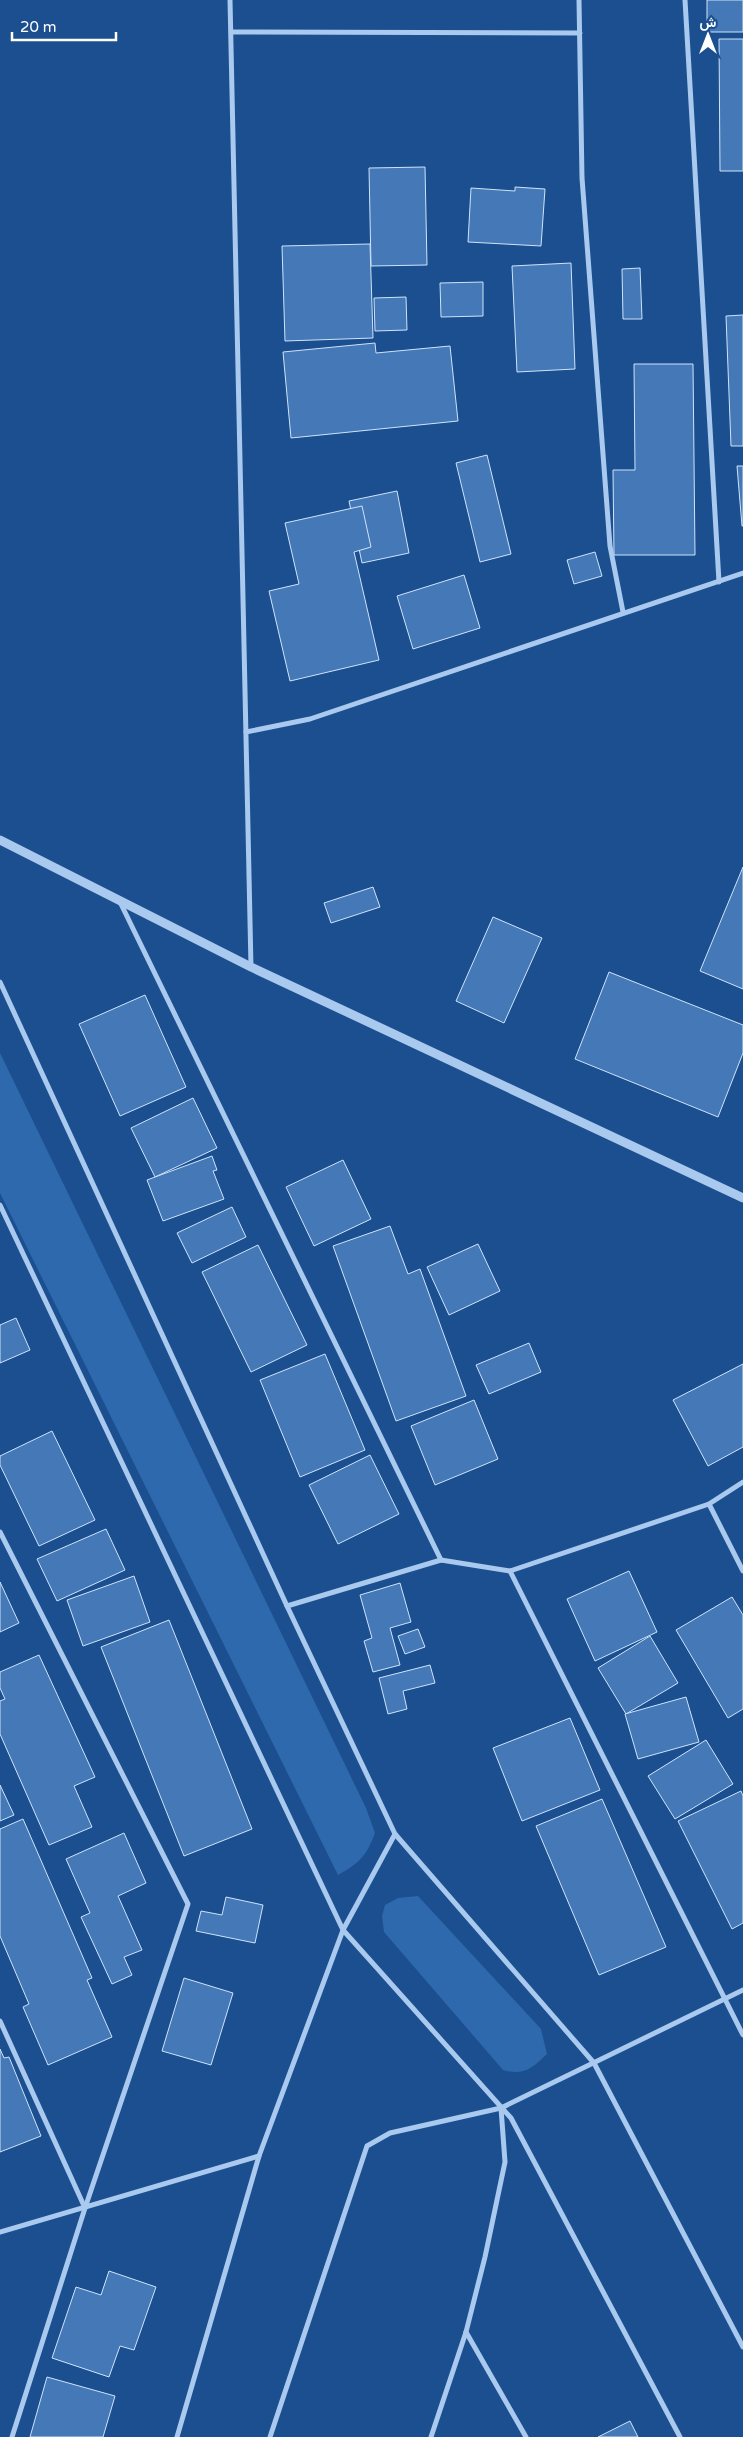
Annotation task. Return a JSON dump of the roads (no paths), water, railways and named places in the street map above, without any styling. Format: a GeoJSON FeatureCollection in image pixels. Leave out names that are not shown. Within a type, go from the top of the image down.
{"type":"FeatureCollection","features":[{"type":"Feature","properties":{"kind":"street"},"geometry":{"type":"LineString","coordinates":[[230,0],[251,967]]}},
{"type":"Feature","properties":{"kind":"street"},"geometry":{"type":"LineString","coordinates":[[579,0],[584,198],[610,546],[623,612]]}},
{"type":"Feature","properties":{"kind":"street"},"geometry":{"type":"LineString","coordinates":[[685,0],[719,582]]}},
{"type":"Feature","properties":{"kind":"street"},"geometry":{"type":"LineString","coordinates":[[231,32],[580,33]]}},
{"type":"Feature","properties":{"kind":"street"},"geometry":{"type":"LineString","coordinates":[[246,732],[310,719],[743,573]]}},
{"type":"Feature","properties":{"kind":"street"},"geometry":{"type":"LineString","coordinates":[[0,840],[251,967],[743,1198]]}},
{"type":"Feature","properties":{"kind":"street"},"geometry":{"type":"LineString","coordinates":[[119,900],[441,1560]]}},
{"type":"Feature","properties":{"kind":"street"},"geometry":{"type":"LineString","coordinates":[[0,982],[287,1606],[395,1834],[594,2063],[743,2347]]}},
{"type":"Feature","properties":{"kind":"street"},"geometry":{"type":"LineString","coordinates":[[0,1206],[343,1930],[511,2118],[680,2437]]}},
{"type":"Feature","properties":{"kind":"street"},"geometry":{"type":"LineString","coordinates":[[287,1606],[441,1560],[510,1571],[709,1504],[743,1482]]}},
{"type":"Feature","properties":{"kind":"street"},"geometry":{"type":"LineString","coordinates":[[709,1504],[743,1572]]}},
{"type":"Feature","properties":{"kind":"street"},"geometry":{"type":"LineString","coordinates":[[0,1532],[188,1904],[85,2208],[12,2437]]}},
{"type":"Feature","properties":{"kind":"street"},"geometry":{"type":"LineString","coordinates":[[510,1571],[743,2035]]}},
{"type":"Feature","properties":{"kind":"street"},"geometry":{"type":"LineString","coordinates":[[177,2437],[259,2156],[343,1930],[395,1834]]}},
{"type":"Feature","properties":{"kind":"street"},"geometry":{"type":"LineString","coordinates":[[270,2437],[367,2146],[390,2133],[501,2108],[743,1990]]}},
{"type":"Feature","properties":{"kind":"street"},"geometry":{"type":"LineString","coordinates":[[0,2021],[85,2208]]}},
{"type":"Feature","properties":{"kind":"street"},"geometry":{"type":"LineString","coordinates":[[431,2437],[466,2332],[485,2257],[505,2162],[501,2108]]}},
{"type":"Feature","properties":{"kind":"street"},"geometry":{"type":"LineString","coordinates":[[0,2232],[259,2156]]}},
{"type":"Feature","properties":{"kind":"street"},"geometry":{"type":"LineString","coordinates":[[466,2332],[526,2437]]}}]}
